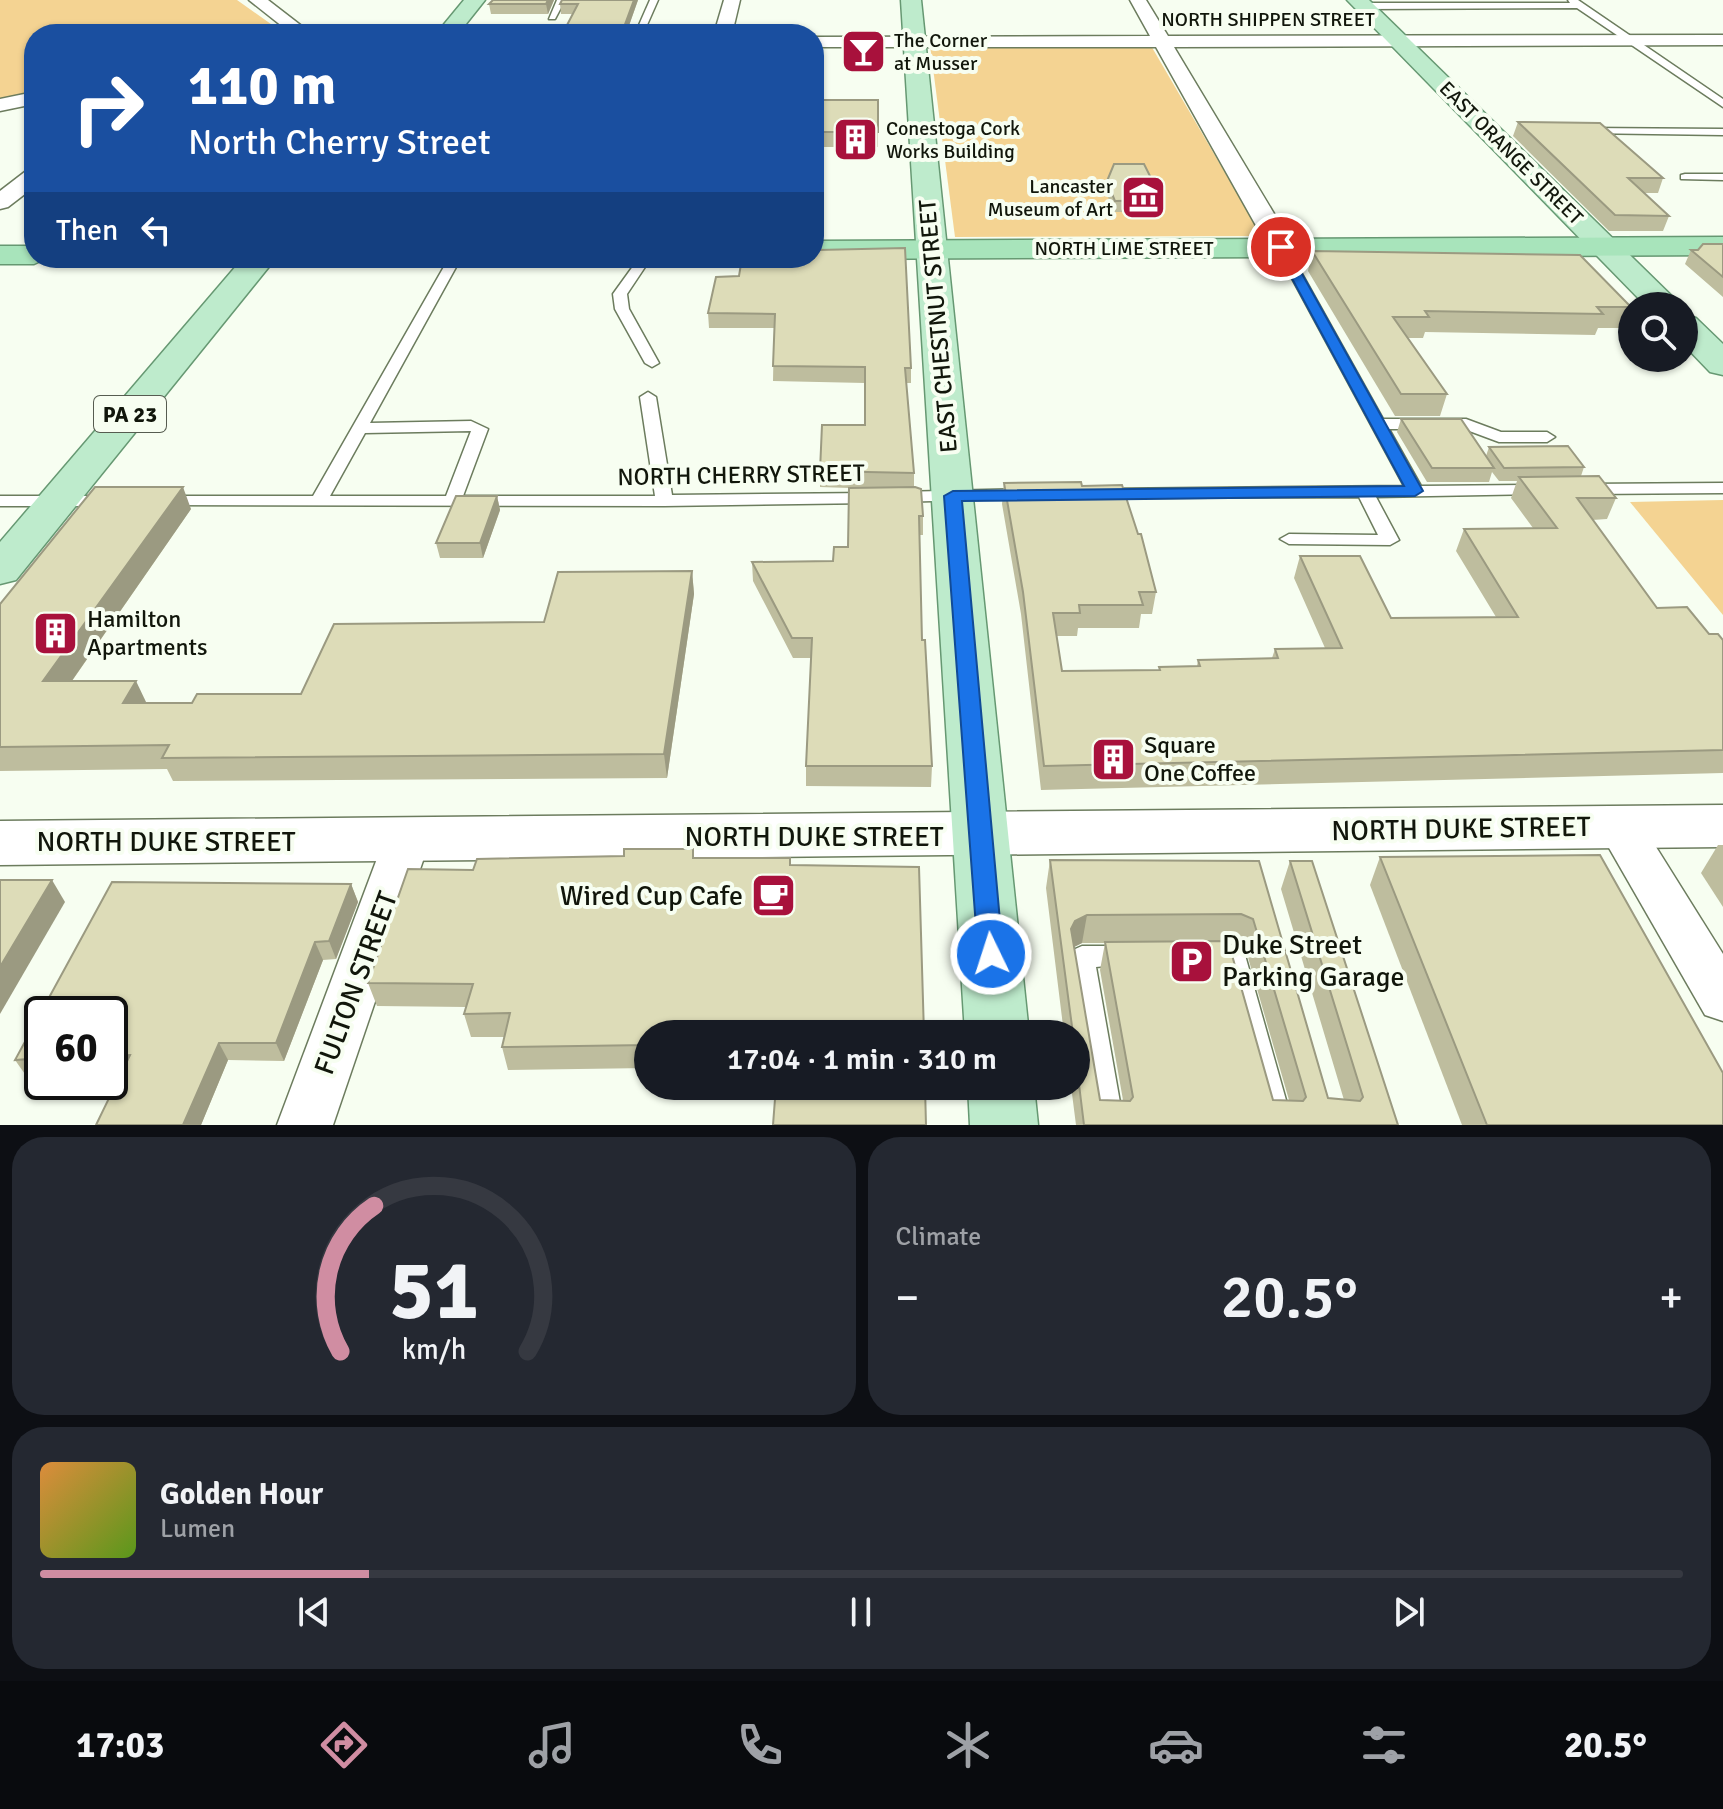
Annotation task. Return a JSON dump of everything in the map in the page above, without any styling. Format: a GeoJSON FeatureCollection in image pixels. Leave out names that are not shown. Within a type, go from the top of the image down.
{"type":"FeatureCollection","features":[{"type":"Feature","properties":{"kind":"highway","name":"NORTH LIME STREET"},"geometry":{"type":"LineString","coordinates":[[824,250],[1723,246]]}},
{"type":"Feature","properties":{"kind":"highway"},"geometry":{"type":"LineString","coordinates":[[0,255],[24,255]]}},
{"type":"Feature","properties":{"kind":"main road"},"geometry":{"type":"LineString","coordinates":[[455,24],[475,0]]}},
{"type":"Feature","properties":{"kind":"main road","name":"EAST CHESTNUT STREET"},"geometry":{"type":"LineString","coordinates":[[911,0],[996,1020]]}},
{"type":"Feature","properties":{"kind":"main road","name":"EAST ORANGE STREET"},"geometry":{"type":"LineString","coordinates":[[1360,3],[1497,131],[1651,292]]}},
{"type":"Feature","properties":{"kind":"main road","name":"PA 23"},"geometry":{"type":"LineString","coordinates":[[0,570],[252,268]]}},
{"type":"Feature","properties":{"kind":"main road"},"geometry":{"type":"LineString","coordinates":[[1698,339],[1723,364]]}},
{"type":"Feature","properties":{"kind":"main road","name":"NORTH DUKE STREET"},"geometry":{"type":"LineString","coordinates":[[0,843],[981,836],[1254,846],[1620,827],[1723,826]]}},
{"type":"Feature","properties":{"kind":"main road"},"geometry":{"type":"LineString","coordinates":[[1002,1100],[1004,1125]]}},
{"type":"Feature","properties":{"kind":"street"},"geometry":{"type":"LineString","coordinates":[[257,0],[289,24]]}},
{"type":"Feature","properties":{"kind":"street"},"geometry":{"type":"LineString","coordinates":[[726,24],[732,0]]}},
{"type":"Feature","properties":{"kind":"street"},"geometry":{"type":"LineString","coordinates":[[1138,0],[1281,247]]}},
{"type":"Feature","properties":{"kind":"street","name":"NORTH SHIPPEN STREET"},"geometry":{"type":"LineString","coordinates":[[824,42],[1723,40]]}},
{"type":"Feature","properties":{"kind":"street"},"geometry":{"type":"LineString","coordinates":[[0,105],[24,100]]}},
{"type":"Feature","properties":{"kind":"street"},"geometry":{"type":"LineString","coordinates":[[0,202],[24,184]]}},
{"type":"Feature","properties":{"kind":"street"},"geometry":{"type":"LineString","coordinates":[[1620,827],[1723,999]]}},
{"type":"Feature","properties":{"kind":"street","name":"FULTON STREET"},"geometry":{"type":"LineString","coordinates":[[305,1125],[407,840]]}},
{"type":"Feature","properties":{"kind":"lane"},"geometry":{"type":"LineString","coordinates":[[552,17],[561,0]]}},
{"type":"Feature","properties":{"kind":"lane"},"geometry":{"type":"LineString","coordinates":[[643,24],[654,0]]}},
{"type":"Feature","properties":{"kind":"lane"},"geometry":{"type":"LineString","coordinates":[[1360,3],[1575,2],[1723,104]]}},
{"type":"Feature","properties":{"kind":"lane"},"geometry":{"type":"LineString","coordinates":[[1567,131],[1723,132]]}},
{"type":"Feature","properties":{"kind":"lane"},"geometry":{"type":"LineString","coordinates":[[1685,177],[1723,177]]}},
{"type":"Feature","properties":{"kind":"lane"},"geometry":{"type":"LineString","coordinates":[[1281,247],[1415,491]]}},
{"type":"Feature","properties":{"kind":"lane"},"geometry":{"type":"LineString","coordinates":[[319,501],[449,268]]}},
{"type":"Feature","properties":{"kind":"lane"},"geometry":{"type":"LineString","coordinates":[[638,268],[620,294],[622,309],[652,363]]}},
{"type":"Feature","properties":{"kind":"lane"},"geometry":{"type":"LineString","coordinates":[[648,397],[664,501]]}},
{"type":"Feature","properties":{"kind":"lane"},"geometry":{"type":"LineString","coordinates":[[1378,424],[1466,424],[1499,437],[1547,437]]}},
{"type":"Feature","properties":{"kind":"lane"},"geometry":{"type":"LineString","coordinates":[[360,428],[471,426],[480,429],[453,501]]}},
{"type":"Feature","properties":{"kind":"lane"},"geometry":{"type":"LineString","coordinates":[[1090,494],[1723,488]]}},
{"type":"Feature","properties":{"kind":"lane"},"geometry":{"type":"LineString","coordinates":[[1289,539],[1390,540],[1365,492]]}},
{"type":"Feature","properties":{"kind":"lane","name":"NORTH CHERRY STREET"},"geometry":{"type":"LineString","coordinates":[[0,501],[664,501],[1043,494]]}},
{"type":"Feature","properties":{"kind":"lane"},"geometry":{"type":"LineString","coordinates":[[1188,956],[1233,955],[1279,1125]]}},
{"type":"Feature","properties":{"kind":"lane"},"geometry":{"type":"LineString","coordinates":[[1110,1125],[1082,957],[1157,956]]}},
{"type":"Feature","properties":{"kind":"shaded area"},"geometry":{"type":"Polygon","coordinates":[[[0,0],[237,0],[271,24],[24,24],[24,95],[0,100],[0,0]]]}},
{"type":"Feature","properties":{"kind":"shaded area"},"geometry":{"type":"Polygon","coordinates":[[[1150,44],[1262,236],[955,237],[930,45],[1150,44]]]}},
{"type":"Feature","properties":{"kind":"shaded area"},"geometry":{"type":"Polygon","coordinates":[[[1723,500],[1723,615],[1630,502],[1723,500]]]}},
{"type":"Feature","properties":{"kind":"building"},"geometry":{"type":"Polygon","coordinates":[[[493,0],[548,0],[546,4],[489,4],[493,0]]]}},
{"type":"Feature","properties":{"kind":"building"},"geometry":{"type":"Polygon","coordinates":[[[562,0],[634,0],[625,24],[568,24],[578,4],[560,4],[562,0]]]}},
{"type":"Feature","properties":{"kind":"building"},"geometry":{"type":"Polygon","coordinates":[[[824,100],[878,100],[878,132],[824,132],[824,100]]]}},
{"type":"Feature","properties":{"kind":"building"},"geometry":{"type":"Polygon","coordinates":[[[1518,122],[1600,123],[1663,178],[1628,178],[1669,216],[1615,215],[1518,122]]]}},
{"type":"Feature","properties":{"kind":"building"},"geometry":{"type":"Polygon","coordinates":[[[1114,164],[1144,164],[1162,200],[1115,201],[1107,181],[1114,164]]]}},
{"type":"Feature","properties":{"kind":"building"},"geometry":{"type":"Polygon","coordinates":[[[1703,244],[1723,244],[1723,277],[1691,250],[1698,250],[1703,244]]]}},
{"type":"Feature","properties":{"kind":"building"},"geometry":{"type":"Polygon","coordinates":[[[905,248],[911,368],[905,368],[914,473],[820,471],[822,425],[865,425],[865,367],[773,366],[775,314],[708,313],[716,277],[739,276],[740,268],[824,268],[824,250],[905,248]]]}},
{"type":"Feature","properties":{"kind":"building"},"geometry":{"type":"Polygon","coordinates":[[[1312,251],[1580,255],[1618,294],[1618,307],[1597,307],[1603,314],[1425,311],[1429,317],[1393,317],[1447,394],[1401,394],[1312,251]]]}},
{"type":"Feature","properties":{"kind":"building"},"geometry":{"type":"Polygon","coordinates":[[[1401,419],[1461,419],[1494,468],[1432,468],[1401,419]]]}},
{"type":"Feature","properties":{"kind":"building"},"geometry":{"type":"Polygon","coordinates":[[[1568,446],[1584,467],[1504,468],[1489,447],[1568,446]]]}},
{"type":"Feature","properties":{"kind":"building"},"geometry":{"type":"Polygon","coordinates":[[[1599,476],[1616,498],[1577,498],[1657,608],[1687,607],[1709,634],[1718,634],[1723,640],[1723,750],[1044,766],[1023,592],[1004,483],[1122,485],[1138,534],[1141,534],[1156,592],[1139,592],[1143,605],[1079,605],[1080,613],[1053,613],[1062,671],[1160,670],[1159,667],[1200,666],[1198,660],[1278,658],[1275,649],[1342,648],[1300,556],[1360,556],[1391,618],[1518,617],[1464,529],[1557,528],[1519,477],[1599,476]]]}},
{"type":"Feature","properties":{"kind":"building"},"geometry":{"type":"Polygon","coordinates":[[[95,487],[183,487],[43,681],[136,681],[123,703],[192,703],[197,694],[301,694],[334,624],[544,622],[558,572],[692,571],[664,754],[162,758],[169,745],[0,747],[0,604],[95,487]]]}},
{"type":"Feature","properties":{"kind":"building"},"geometry":{"type":"Polygon","coordinates":[[[849,488],[921,489],[923,516],[919,516],[922,640],[925,640],[932,766],[806,766],[812,638],[792,638],[752,562],[833,561],[834,547],[848,547],[849,488]]]}},
{"type":"Feature","properties":{"kind":"building"},"geometry":{"type":"Polygon","coordinates":[[[456,496],[497,496],[480,543],[436,543],[456,496]]]}},
{"type":"Feature","properties":{"kind":"building"},"geometry":{"type":"Polygon","coordinates":[[[624,849],[693,849],[693,858],[790,858],[790,865],[919,867],[924,1020],[634,1020],[634,1045],[502,1047],[510,1013],[464,1014],[473,984],[368,983],[408,869],[473,870],[477,859],[624,856],[624,849]]]}},
{"type":"Feature","properties":{"kind":"building"},"geometry":{"type":"Polygon","coordinates":[[[1600,855],[1723,1073],[1723,1125],[1487,1125],[1380,857],[1600,855]]]}},
{"type":"Feature","properties":{"kind":"building","name":"Duke Street Parking Garage"},"geometry":{"type":"Polygon","coordinates":[[[1050,860],[1259,861],[1328,1098],[1360,1101],[1363,1097],[1290,861],[1312,861],[1398,1125],[1084,1125],[1081,1100],[1090,1100],[1090,1041],[1100,1100],[1130,1101],[1133,1097],[1105,942],[1228,941],[1273,1100],[1303,1101],[1306,1097],[1253,919],[1241,914],[1087,915],[1075,921],[1071,929],[1086,1020],[1071,1020],[1050,860]]]}},
{"type":"Feature","properties":{"kind":"building"},"geometry":{"type":"Polygon","coordinates":[[[0,880],[52,880],[0,967],[0,880]]]}},
{"type":"Feature","properties":{"kind":"building"},"geometry":{"type":"Polygon","coordinates":[[[112,882],[351,884],[329,941],[315,942],[276,1043],[219,1043],[183,1125],[96,1125],[108,1100],[128,1100],[128,996],[50,996],[112,882]]]}},
{"type":"Feature","properties":{"kind":"building"},"geometry":{"type":"Polygon","coordinates":[[[24,1043],[24,1059],[15,1060],[24,1043]]]}},
{"type":"Feature","properties":{"kind":"building"},"geometry":{"type":"Polygon","coordinates":[[[775,1100],[925,1100],[926,1125],[773,1125],[775,1100]]]}},
{"type":"Feature","properties":{"kind":"place","name":"The Corner at Musser"},"geometry":{"type":"Point","coordinates":[863,52]}},
{"type":"Feature","properties":{"kind":"place","name":"Conestoga Cork Works Building"},"geometry":{"type":"Point","coordinates":[855,139]}},
{"type":"Feature","properties":{"kind":"place","name":"Lancaster Museum of Art"},"geometry":{"type":"Point","coordinates":[1144,197]}},
{"type":"Feature","properties":{"kind":"place","name":"Hamilton Apartments"},"geometry":{"type":"Point","coordinates":[56,633]}},
{"type":"Feature","properties":{"kind":"place","name":"Square One Coffee"},"geometry":{"type":"Point","coordinates":[1113,759]}},
{"type":"Feature","properties":{"kind":"place","name":"Wired Cup Cafe"},"geometry":{"type":"Point","coordinates":[774,896]}},
{"type":"Feature","properties":{"kind":"place","name":"Duke Street Parking Garage"},"geometry":{"type":"Point","coordinates":[1191,961]}},
{"type":"Feature","properties":{"kind":"route"},"geometry":{"type":"LineString","coordinates":[[991,954],[953,496],[1415,491],[1281,247]]}}]}
